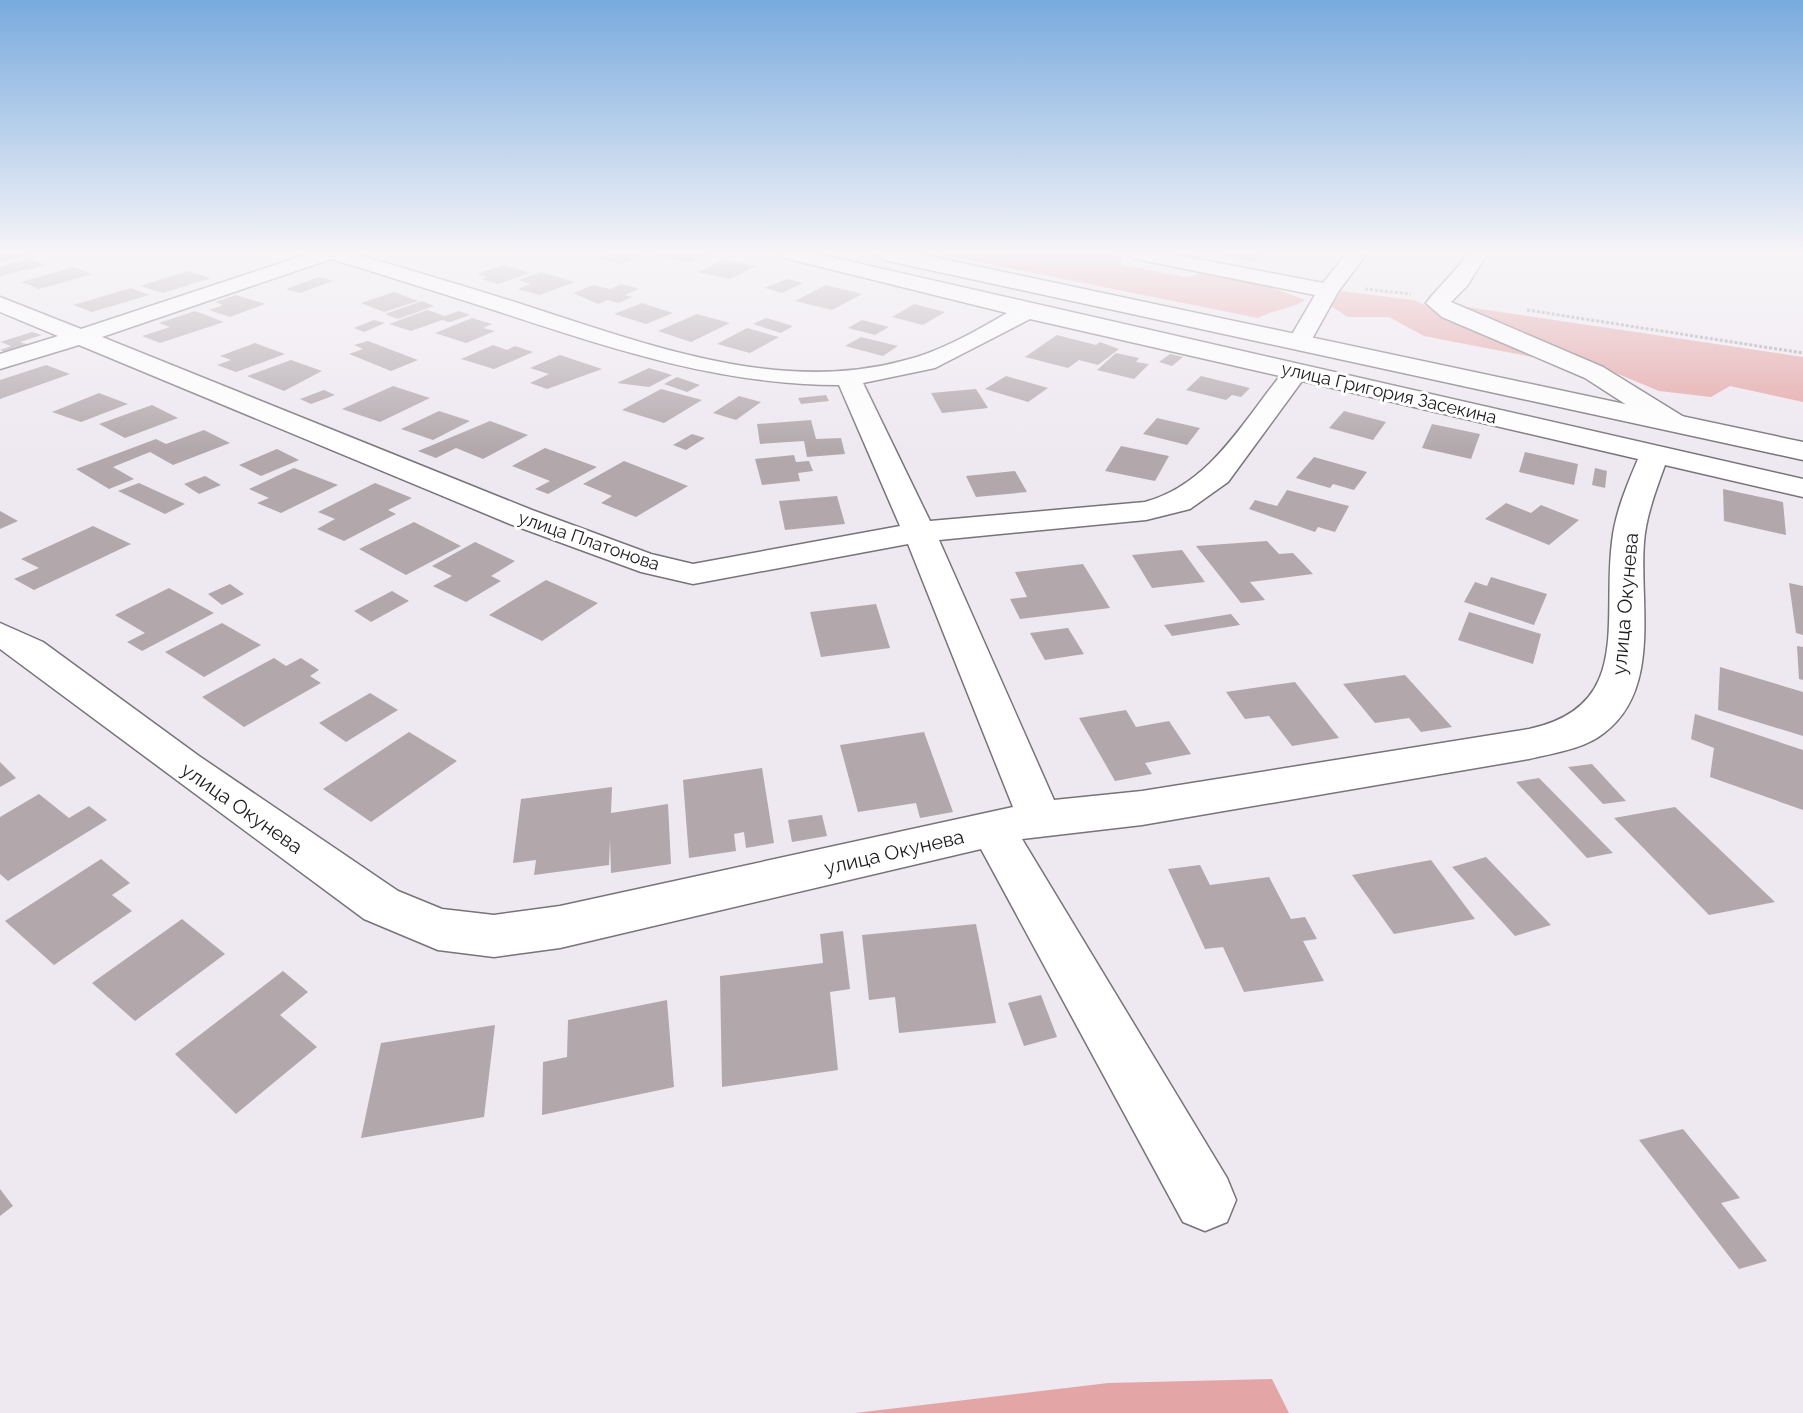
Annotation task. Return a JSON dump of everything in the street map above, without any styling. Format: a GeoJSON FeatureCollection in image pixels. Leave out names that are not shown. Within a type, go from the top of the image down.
{"type":"FeatureCollection","features":[{"type":"Feature","properties":{"kind":"main road","name":"улица Григория Засекина"},"geometry":{"type":"LineString","coordinates":[[1146,319],[1298,357],[1664,439],[1803,451]]}},
{"type":"Feature","properties":{"kind":"street","name":"улица Платонова"},"geometry":{"type":"LineString","coordinates":[[37,319],[521,517],[667,568],[693,574],[919,532],[1146,511],[1179,502],[1200,491],[1217,476],[1298,357],[1316,319]]}},
{"type":"Feature","properties":{"kind":"street"},"geometry":{"type":"LineString","coordinates":[[0,362],[135,319]]}},
{"type":"Feature","properties":{"kind":"street"},"geometry":{"type":"LineString","coordinates":[[545,319],[640,348],[738,370],[849,378],[889,373],[947,356],[1013,319]]}},
{"type":"Feature","properties":{"kind":"street","name":"улица Григория Засекина"},"geometry":{"type":"LineString","coordinates":[[1074,319],[1298,357]]}},
{"type":"Feature","properties":{"kind":"street"},"geometry":{"type":"LineString","coordinates":[[1467,319],[1583,366],[1637,393],[1664,439]]}},
{"type":"Feature","properties":{"kind":"street"},"geometry":{"type":"LineString","coordinates":[[849,378],[858,405],[919,532],[1017,824],[1205,1200]]}},
{"type":"Feature","properties":{"kind":"street","name":"улица Григория Засекина"},"geometry":{"type":"LineString","coordinates":[[1664,439],[1803,488]]}},
{"type":"Feature","properties":{"kind":"street","name":"улица Окунева"},"geometry":{"type":"LineString","coordinates":[[0,634],[30,650],[184,767],[381,905],[438,929],[494,936],[560,927],[1017,824],[1142,808],[1529,744],[1568,734],[1594,720],[1611,700],[1622,675],[1629,541],[1637,500],[1664,439]]}},
{"type":"Feature","properties":{"kind":"path"},"geometry":{"type":"LineString","coordinates":[[1586,319],[1803,353]]}},
{"type":"Feature","properties":{"kind":"shaded area"},"geometry":{"type":"Polygon","coordinates":[[[1393,319],[1459,319],[1568,364],[1424,336],[1393,319]]]}},
{"type":"Feature","properties":{"kind":"shaded area"},"geometry":{"type":"Polygon","coordinates":[[[1486,319],[1547,319],[1803,357],[1803,402],[1730,386],[1711,397],[1659,391],[1486,319]]]}},
{"type":"Feature","properties":{"kind":"shaded area"},"geometry":{"type":"Polygon","coordinates":[[[1272,1379],[1289,1413],[855,1413],[1108,1383],[1272,1379]]]}},
{"type":"Feature","properties":{"kind":"building"},"geometry":{"type":"Polygon","coordinates":[[[171,319],[216,319],[224,322],[160,343],[142,336],[170,327],[159,323],[171,319]]]}},
{"type":"Feature","properties":{"kind":"building"},"geometry":{"type":"Polygon","coordinates":[[[403,319],[459,319],[450,322],[442,320],[411,331],[389,324],[403,319]]]}},
{"type":"Feature","properties":{"kind":"building"},"geometry":{"type":"Polygon","coordinates":[[[470,319],[492,324],[483,328],[495,331],[466,343],[435,333],[470,319]]]}},
{"type":"Feature","properties":{"kind":"building"},"geometry":{"type":"Polygon","coordinates":[[[630,319],[658,319],[646,324],[630,319]]]}},
{"type":"Feature","properties":{"kind":"building"},"geometry":{"type":"Polygon","coordinates":[[[686,319],[715,319],[730,323],[691,342],[658,331],[686,319]]]}},
{"type":"Feature","properties":{"kind":"building"},"geometry":{"type":"Polygon","coordinates":[[[769,319],[793,326],[781,333],[753,324],[769,319]]]}},
{"type":"Feature","properties":{"kind":"building"},"geometry":{"type":"Polygon","coordinates":[[[900,319],[933,319],[923,325],[900,319]]]}},
{"type":"Feature","properties":{"kind":"building"},"geometry":{"type":"Polygon","coordinates":[[[374,320],[385,323],[364,332],[354,328],[374,320]]]}},
{"type":"Feature","properties":{"kind":"building"},"geometry":{"type":"Polygon","coordinates":[[[862,320],[889,327],[875,335],[848,328],[862,320]]]}},
{"type":"Feature","properties":{"kind":"building"},"geometry":{"type":"Polygon","coordinates":[[[747,328],[779,337],[750,353],[717,344],[747,328]]]}},
{"type":"Feature","properties":{"kind":"building"},"geometry":{"type":"Polygon","coordinates":[[[32,332],[42,335],[20,342],[32,346],[9,354],[0,350],[11,346],[0,342],[32,332]]]}},
{"type":"Feature","properties":{"kind":"building"},"geometry":{"type":"Polygon","coordinates":[[[1057,335],[1096,345],[1100,342],[1119,349],[1098,365],[1079,360],[1068,368],[1025,357],[1057,335]]]}},
{"type":"Feature","properties":{"kind":"building"},"geometry":{"type":"Polygon","coordinates":[[[861,337],[898,346],[883,356],[845,346],[861,337]]]}},
{"type":"Feature","properties":{"kind":"building"},"geometry":{"type":"Polygon","coordinates":[[[368,341],[418,360],[391,371],[349,354],[363,349],[354,345],[368,341]]]}},
{"type":"Feature","properties":{"kind":"building"},"geometry":{"type":"Polygon","coordinates":[[[255,343],[285,354],[236,372],[217,365],[231,360],[220,356],[255,343]]]}},
{"type":"Feature","properties":{"kind":"building"},"geometry":{"type":"Polygon","coordinates":[[[493,345],[507,350],[515,346],[533,352],[494,369],[461,359],[493,345]]]}},
{"type":"Feature","properties":{"kind":"building"},"geometry":{"type":"Polygon","coordinates":[[[1116,353],[1139,358],[1136,362],[1149,364],[1134,379],[1097,370],[1116,353]]]}},
{"type":"Feature","properties":{"kind":"building"},"geometry":{"type":"Polygon","coordinates":[[[1170,354],[1183,357],[1172,366],[1159,362],[1170,354]]]}},
{"type":"Feature","properties":{"kind":"building"},"geometry":{"type":"Polygon","coordinates":[[[560,355],[602,369],[547,389],[530,383],[549,374],[530,368],[560,355]]]}},
{"type":"Feature","properties":{"kind":"building"},"geometry":{"type":"Polygon","coordinates":[[[291,360],[322,371],[284,391],[247,376],[291,360]]]}},
{"type":"Feature","properties":{"kind":"building"},"geometry":{"type":"Polygon","coordinates":[[[46,365],[70,374],[0,399],[0,380],[46,365]]]}},
{"type":"Feature","properties":{"kind":"building"},"geometry":{"type":"Polygon","coordinates":[[[649,368],[672,375],[649,387],[617,383],[649,368]]]}},
{"type":"Feature","properties":{"kind":"building"},"geometry":{"type":"Polygon","coordinates":[[[1006,376],[1048,388],[1028,402],[985,389],[1006,376]]]}},
{"type":"Feature","properties":{"kind":"building"},"geometry":{"type":"Polygon","coordinates":[[[1201,376],[1250,388],[1241,397],[1232,395],[1226,400],[1186,390],[1201,376]]]}},
{"type":"Feature","properties":{"kind":"building"},"geometry":{"type":"Polygon","coordinates":[[[677,377],[700,385],[687,392],[664,384],[677,377]]]}},
{"type":"Feature","properties":{"kind":"building"},"geometry":{"type":"Polygon","coordinates":[[[393,386],[430,398],[380,422],[342,409],[393,386]]]}},
{"type":"Feature","properties":{"kind":"building"},"geometry":{"type":"Polygon","coordinates":[[[661,389],[702,400],[664,423],[622,410],[661,389]]]}},
{"type":"Feature","properties":{"kind":"building"},"geometry":{"type":"Polygon","coordinates":[[[976,389],[988,408],[942,413],[931,393],[976,389]]]}},
{"type":"Feature","properties":{"kind":"building"},"geometry":{"type":"Polygon","coordinates":[[[324,390],[335,395],[311,404],[300,399],[324,390]]]}},
{"type":"Feature","properties":{"kind":"building"},"geometry":{"type":"Polygon","coordinates":[[[99,393],[128,404],[81,422],[52,412],[99,393]]]}},
{"type":"Feature","properties":{"kind":"building"},"geometry":{"type":"Polygon","coordinates":[[[826,395],[829,401],[801,404],[798,398],[826,395]]]}},
{"type":"Feature","properties":{"kind":"building"},"geometry":{"type":"Polygon","coordinates":[[[739,396],[761,402],[736,420],[713,413],[739,396]]]}},
{"type":"Feature","properties":{"kind":"building"},"geometry":{"type":"Polygon","coordinates":[[[152,405],[178,418],[125,438],[99,424],[152,405]]]}},
{"type":"Feature","properties":{"kind":"building"},"geometry":{"type":"Polygon","coordinates":[[[439,411],[470,421],[433,440],[401,429],[439,411]]]}},
{"type":"Feature","properties":{"kind":"building"},"geometry":{"type":"Polygon","coordinates":[[[1344,411],[1386,422],[1373,440],[1329,428],[1344,411]]]}},
{"type":"Feature","properties":{"kind":"building"},"geometry":{"type":"Polygon","coordinates":[[[1157,418],[1200,428],[1187,445],[1143,434],[1157,418]]]}},
{"type":"Feature","properties":{"kind":"building"},"geometry":{"type":"Polygon","coordinates":[[[811,420],[816,439],[841,438],[845,454],[807,457],[804,441],[760,444],[757,424],[811,420]]]}},
{"type":"Feature","properties":{"kind":"building"},"geometry":{"type":"Polygon","coordinates":[[[490,421],[528,435],[483,459],[456,448],[436,458],[418,451],[490,421]]]}},
{"type":"Feature","properties":{"kind":"building"},"geometry":{"type":"Polygon","coordinates":[[[1432,424],[1480,434],[1471,459],[1422,448],[1432,424]]]}},
{"type":"Feature","properties":{"kind":"building"},"geometry":{"type":"Polygon","coordinates":[[[204,430],[230,443],[173,465],[150,452],[113,467],[134,479],[109,489],[76,469],[156,439],[166,444],[204,430]]]}},
{"type":"Feature","properties":{"kind":"building"},"geometry":{"type":"Polygon","coordinates":[[[692,434],[705,438],[686,450],[673,445],[692,434]]]}},
{"type":"Feature","properties":{"kind":"building"},"geometry":{"type":"Polygon","coordinates":[[[1121,446],[1169,456],[1155,481],[1105,471],[1121,446]]]}},
{"type":"Feature","properties":{"kind":"building"},"geometry":{"type":"Polygon","coordinates":[[[545,448],[597,467],[548,494],[535,489],[550,481],[512,466],[545,448]]]}},
{"type":"Feature","properties":{"kind":"building"},"geometry":{"type":"Polygon","coordinates":[[[277,449],[299,460],[261,476],[239,465],[277,449]]]}},
{"type":"Feature","properties":{"kind":"building"},"geometry":{"type":"Polygon","coordinates":[[[1525,452],[1578,464],[1574,485],[1519,472],[1525,452]]]}},
{"type":"Feature","properties":{"kind":"building"},"geometry":{"type":"Polygon","coordinates":[[[794,455],[796,462],[809,461],[813,471],[798,473],[800,481],[762,485],[755,459],[794,455]]]}},
{"type":"Feature","properties":{"kind":"building"},"geometry":{"type":"Polygon","coordinates":[[[1314,457],[1367,472],[1354,490],[1333,484],[1330,488],[1296,478],[1314,457]]]}},
{"type":"Feature","properties":{"kind":"building"},"geometry":{"type":"Polygon","coordinates":[[[624,461],[688,486],[636,517],[601,503],[612,496],[583,484],[624,461]]]}},
{"type":"Feature","properties":{"kind":"building"},"geometry":{"type":"Polygon","coordinates":[[[294,468],[338,485],[281,513],[257,503],[269,498],[249,489],[294,468]]]}},
{"type":"Feature","properties":{"kind":"building"},"geometry":{"type":"Polygon","coordinates":[[[1595,468],[1607,471],[1605,488],[1592,485],[1595,468]]]}},
{"type":"Feature","properties":{"kind":"building"},"geometry":{"type":"Polygon","coordinates":[[[1015,471],[1027,492],[976,497],[966,476],[1015,471]]]}},
{"type":"Feature","properties":{"kind":"building"},"geometry":{"type":"Polygon","coordinates":[[[205,476],[221,485],[199,494],[184,484],[205,476]]]}},
{"type":"Feature","properties":{"kind":"building"},"geometry":{"type":"Polygon","coordinates":[[[139,483],[185,504],[165,514],[118,491],[139,483]]]}},
{"type":"Feature","properties":{"kind":"building"},"geometry":{"type":"Polygon","coordinates":[[[375,483],[412,498],[388,510],[396,514],[344,541],[317,529],[335,519],[318,512],[375,483]]]}},
{"type":"Feature","properties":{"kind":"building"},"geometry":{"type":"Polygon","coordinates":[[[1723,489],[1783,502],[1786,535],[1724,521],[1723,489]]]}},
{"type":"Feature","properties":{"kind":"building"},"geometry":{"type":"Polygon","coordinates":[[[1287,490],[1349,506],[1335,532],[1318,527],[1315,532],[1249,509],[1255,500],[1277,506],[1287,490]]]}},
{"type":"Feature","properties":{"kind":"building"},"geometry":{"type":"Polygon","coordinates":[[[837,496],[845,524],[785,530],[779,501],[837,496]]]}},
{"type":"Feature","properties":{"kind":"building"},"geometry":{"type":"Polygon","coordinates":[[[1506,503],[1531,513],[1541,505],[1579,520],[1549,545],[1485,519],[1506,503]]]}},
{"type":"Feature","properties":{"kind":"building"},"geometry":{"type":"Polygon","coordinates":[[[0,511],[18,521],[0,529],[0,511]]]}},
{"type":"Feature","properties":{"kind":"building"},"geometry":{"type":"Polygon","coordinates":[[[414,522],[461,546],[406,575],[359,549],[414,522]]]}},
{"type":"Feature","properties":{"kind":"building"},"geometry":{"type":"Polygon","coordinates":[[[93,526],[131,544],[34,590],[14,579],[39,568],[21,559],[93,526]]]}},
{"type":"Feature","properties":{"kind":"building"},"geometry":{"type":"Polygon","coordinates":[[[1267,541],[1279,554],[1293,553],[1313,574],[1250,582],[1265,600],[1241,603],[1196,546],[1267,541]]]}},
{"type":"Feature","properties":{"kind":"building"},"geometry":{"type":"Polygon","coordinates":[[[475,542],[515,561],[491,576],[501,581],[466,602],[433,586],[452,576],[432,566],[475,542]]]}},
{"type":"Feature","properties":{"kind":"building"},"geometry":{"type":"Polygon","coordinates":[[[1182,550],[1205,582],[1152,588],[1132,555],[1182,550]]]}},
{"type":"Feature","properties":{"kind":"building"},"geometry":{"type":"Polygon","coordinates":[[[1083,564],[1110,608],[1020,619],[1010,599],[1027,597],[1015,572],[1083,564]]]}},
{"type":"Feature","properties":{"kind":"building"},"geometry":{"type":"Polygon","coordinates":[[[1491,577],[1547,594],[1534,625],[1464,602],[1475,582],[1487,586],[1491,577]]]}},
{"type":"Feature","properties":{"kind":"building"},"geometry":{"type":"Polygon","coordinates":[[[546,580],[598,603],[542,641],[489,615],[546,580]]]}},
{"type":"Feature","properties":{"kind":"building"},"geometry":{"type":"Polygon","coordinates":[[[1789,583],[1803,586],[1803,635],[1796,633],[1789,583]]]}},
{"type":"Feature","properties":{"kind":"building"},"geometry":{"type":"Polygon","coordinates":[[[230,584],[244,594],[222,605],[208,594],[230,584]]]}},
{"type":"Feature","properties":{"kind":"building"},"geometry":{"type":"Polygon","coordinates":[[[169,588],[214,613],[142,651],[127,642],[145,633],[115,615],[169,588]]]}},
{"type":"Feature","properties":{"kind":"building"},"geometry":{"type":"Polygon","coordinates":[[[392,591],[409,601],[371,622],[354,611],[392,591]]]}},
{"type":"Feature","properties":{"kind":"building"},"geometry":{"type":"Polygon","coordinates":[[[876,604],[890,648],[821,657],[810,612],[876,604]]]}},
{"type":"Feature","properties":{"kind":"building"},"geometry":{"type":"Polygon","coordinates":[[[1469,612],[1541,634],[1533,664],[1458,640],[1469,612]]]}},
{"type":"Feature","properties":{"kind":"building"},"geometry":{"type":"Polygon","coordinates":[[[1231,614],[1240,625],[1172,636],[1164,625],[1231,614]]]}},
{"type":"Feature","properties":{"kind":"building"},"geometry":{"type":"Polygon","coordinates":[[[222,623],[261,645],[204,677],[165,652],[222,623]]]}},
{"type":"Feature","properties":{"kind":"building"},"geometry":{"type":"Polygon","coordinates":[[[1068,628],[1084,654],[1045,660],[1030,633],[1068,628]]]}},
{"type":"Feature","properties":{"kind":"building"},"geometry":{"type":"Polygon","coordinates":[[[1797,646],[1803,647],[1803,680],[1799,679],[1797,646]]]}},
{"type":"Feature","properties":{"kind":"building"},"geometry":{"type":"Polygon","coordinates":[[[274,658],[286,666],[301,658],[319,670],[310,676],[321,683],[244,727],[202,697],[274,658]]]}},
{"type":"Feature","properties":{"kind":"building"},"geometry":{"type":"Polygon","coordinates":[[[1720,667],[1803,692],[1803,736],[1718,710],[1720,667]]]}},
{"type":"Feature","properties":{"kind":"building"},"geometry":{"type":"Polygon","coordinates":[[[1405,675],[1452,727],[1421,732],[1409,718],[1375,723],[1343,684],[1405,675]]]}},
{"type":"Feature","properties":{"kind":"building"},"geometry":{"type":"Polygon","coordinates":[[[1295,682],[1339,738],[1292,746],[1269,716],[1245,719],[1226,692],[1295,682]]]}},
{"type":"Feature","properties":{"kind":"building"},"geometry":{"type":"Polygon","coordinates":[[[370,693],[398,710],[346,742],[319,723],[370,693]]]}},
{"type":"Feature","properties":{"kind":"building"},"geometry":{"type":"Polygon","coordinates":[[[1126,710],[1136,727],[1169,721],[1191,754],[1145,763],[1152,774],[1115,781],[1079,718],[1126,710]]]}},
{"type":"Feature","properties":{"kind":"building"},"geometry":{"type":"Polygon","coordinates":[[[1695,714],[1803,750],[1803,810],[1710,777],[1714,748],[1691,739],[1695,714]]]}},
{"type":"Feature","properties":{"kind":"building"},"geometry":{"type":"Polygon","coordinates":[[[409,732],[457,761],[371,822],[323,789],[409,732]]]}},
{"type":"Feature","properties":{"kind":"building"},"geometry":{"type":"Polygon","coordinates":[[[924,732],[953,812],[920,818],[916,803],[858,812],[840,745],[924,732]]]}},
{"type":"Feature","properties":{"kind":"building"},"geometry":{"type":"Polygon","coordinates":[[[0,762],[16,778],[0,787],[0,762]]]}},
{"type":"Feature","properties":{"kind":"building"},"geometry":{"type":"Polygon","coordinates":[[[1592,764],[1626,801],[1603,804],[1568,767],[1592,764]]]}},
{"type":"Feature","properties":{"kind":"building"},"geometry":{"type":"Polygon","coordinates":[[[762,768],[774,843],[746,848],[744,832],[734,834],[736,851],[689,858],[683,780],[762,768]]]}},
{"type":"Feature","properties":{"kind":"building"},"geometry":{"type":"Polygon","coordinates":[[[1539,778],[1613,853],[1587,858],[1516,782],[1539,778]]]}},
{"type":"Feature","properties":{"kind":"building"},"geometry":{"type":"Polygon","coordinates":[[[612,787],[611,813],[668,804],[671,864],[611,873],[610,840],[609,865],[534,875],[536,860],[513,863],[521,799],[612,787]]]}},
{"type":"Feature","properties":{"kind":"building"},"geometry":{"type":"Polygon","coordinates":[[[39,794],[69,818],[89,806],[107,820],[8,881],[0,874],[0,817],[39,794]]]}},
{"type":"Feature","properties":{"kind":"building"},"geometry":{"type":"Polygon","coordinates":[[[1675,807],[1775,902],[1709,915],[1614,818],[1675,807]]]}},
{"type":"Feature","properties":{"kind":"building"},"geometry":{"type":"Polygon","coordinates":[[[822,815],[827,836],[792,842],[788,820],[822,815]]]}},
{"type":"Feature","properties":{"kind":"building"},"geometry":{"type":"Polygon","coordinates":[[[1486,857],[1551,925],[1515,936],[1452,867],[1486,857]]]}},
{"type":"Feature","properties":{"kind":"building"},"geometry":{"type":"Polygon","coordinates":[[[101,859],[130,883],[112,895],[132,911],[54,965],[5,921],[101,859]]]}},
{"type":"Feature","properties":{"kind":"building"},"geometry":{"type":"Polygon","coordinates":[[[1431,860],[1475,919],[1394,934],[1352,875],[1431,860]]]}},
{"type":"Feature","properties":{"kind":"building"},"geometry":{"type":"Polygon","coordinates":[[[1200,865],[1210,885],[1269,877],[1291,919],[1305,917],[1317,939],[1303,941],[1324,981],[1244,992],[1223,947],[1205,949],[1168,869],[1200,865]]]}},
{"type":"Feature","properties":{"kind":"building"},"geometry":{"type":"Polygon","coordinates":[[[182,919],[225,954],[135,1021],[92,983],[182,919]]]}},
{"type":"Feature","properties":{"kind":"building"},"geometry":{"type":"Polygon","coordinates":[[[976,924],[996,1023],[899,1033],[895,997],[869,1000],[862,935],[976,924]]]}},
{"type":"Feature","properties":{"kind":"building"},"geometry":{"type":"Polygon","coordinates":[[[843,931],[850,989],[830,992],[838,1070],[722,1087],[720,976],[823,963],[820,934],[843,931]]]}},
{"type":"Feature","properties":{"kind":"building"},"geometry":{"type":"Polygon","coordinates":[[[283,971],[308,992],[280,1015],[317,1047],[236,1114],[175,1054],[283,971]]]}},
{"type":"Feature","properties":{"kind":"building"},"geometry":{"type":"Polygon","coordinates":[[[1041,995],[1057,1037],[1024,1046],[1008,1003],[1041,995]]]}},
{"type":"Feature","properties":{"kind":"building"},"geometry":{"type":"Polygon","coordinates":[[[667,1000],[674,1087],[542,1115],[543,1062],[567,1057],[568,1020],[667,1000]]]}},
{"type":"Feature","properties":{"kind":"building"},"geometry":{"type":"Polygon","coordinates":[[[495,1025],[484,1117],[361,1138],[381,1043],[495,1025]]]}},
{"type":"Feature","properties":{"kind":"building"},"geometry":{"type":"Polygon","coordinates":[[[1683,1129],[1740,1198],[1721,1203],[1767,1261],[1739,1269],[1639,1140],[1683,1129]]]}},
{"type":"Feature","properties":{"kind":"building"},"geometry":{"type":"Polygon","coordinates":[[[0,1189],[13,1206],[0,1216],[0,1189]]]}}]}
